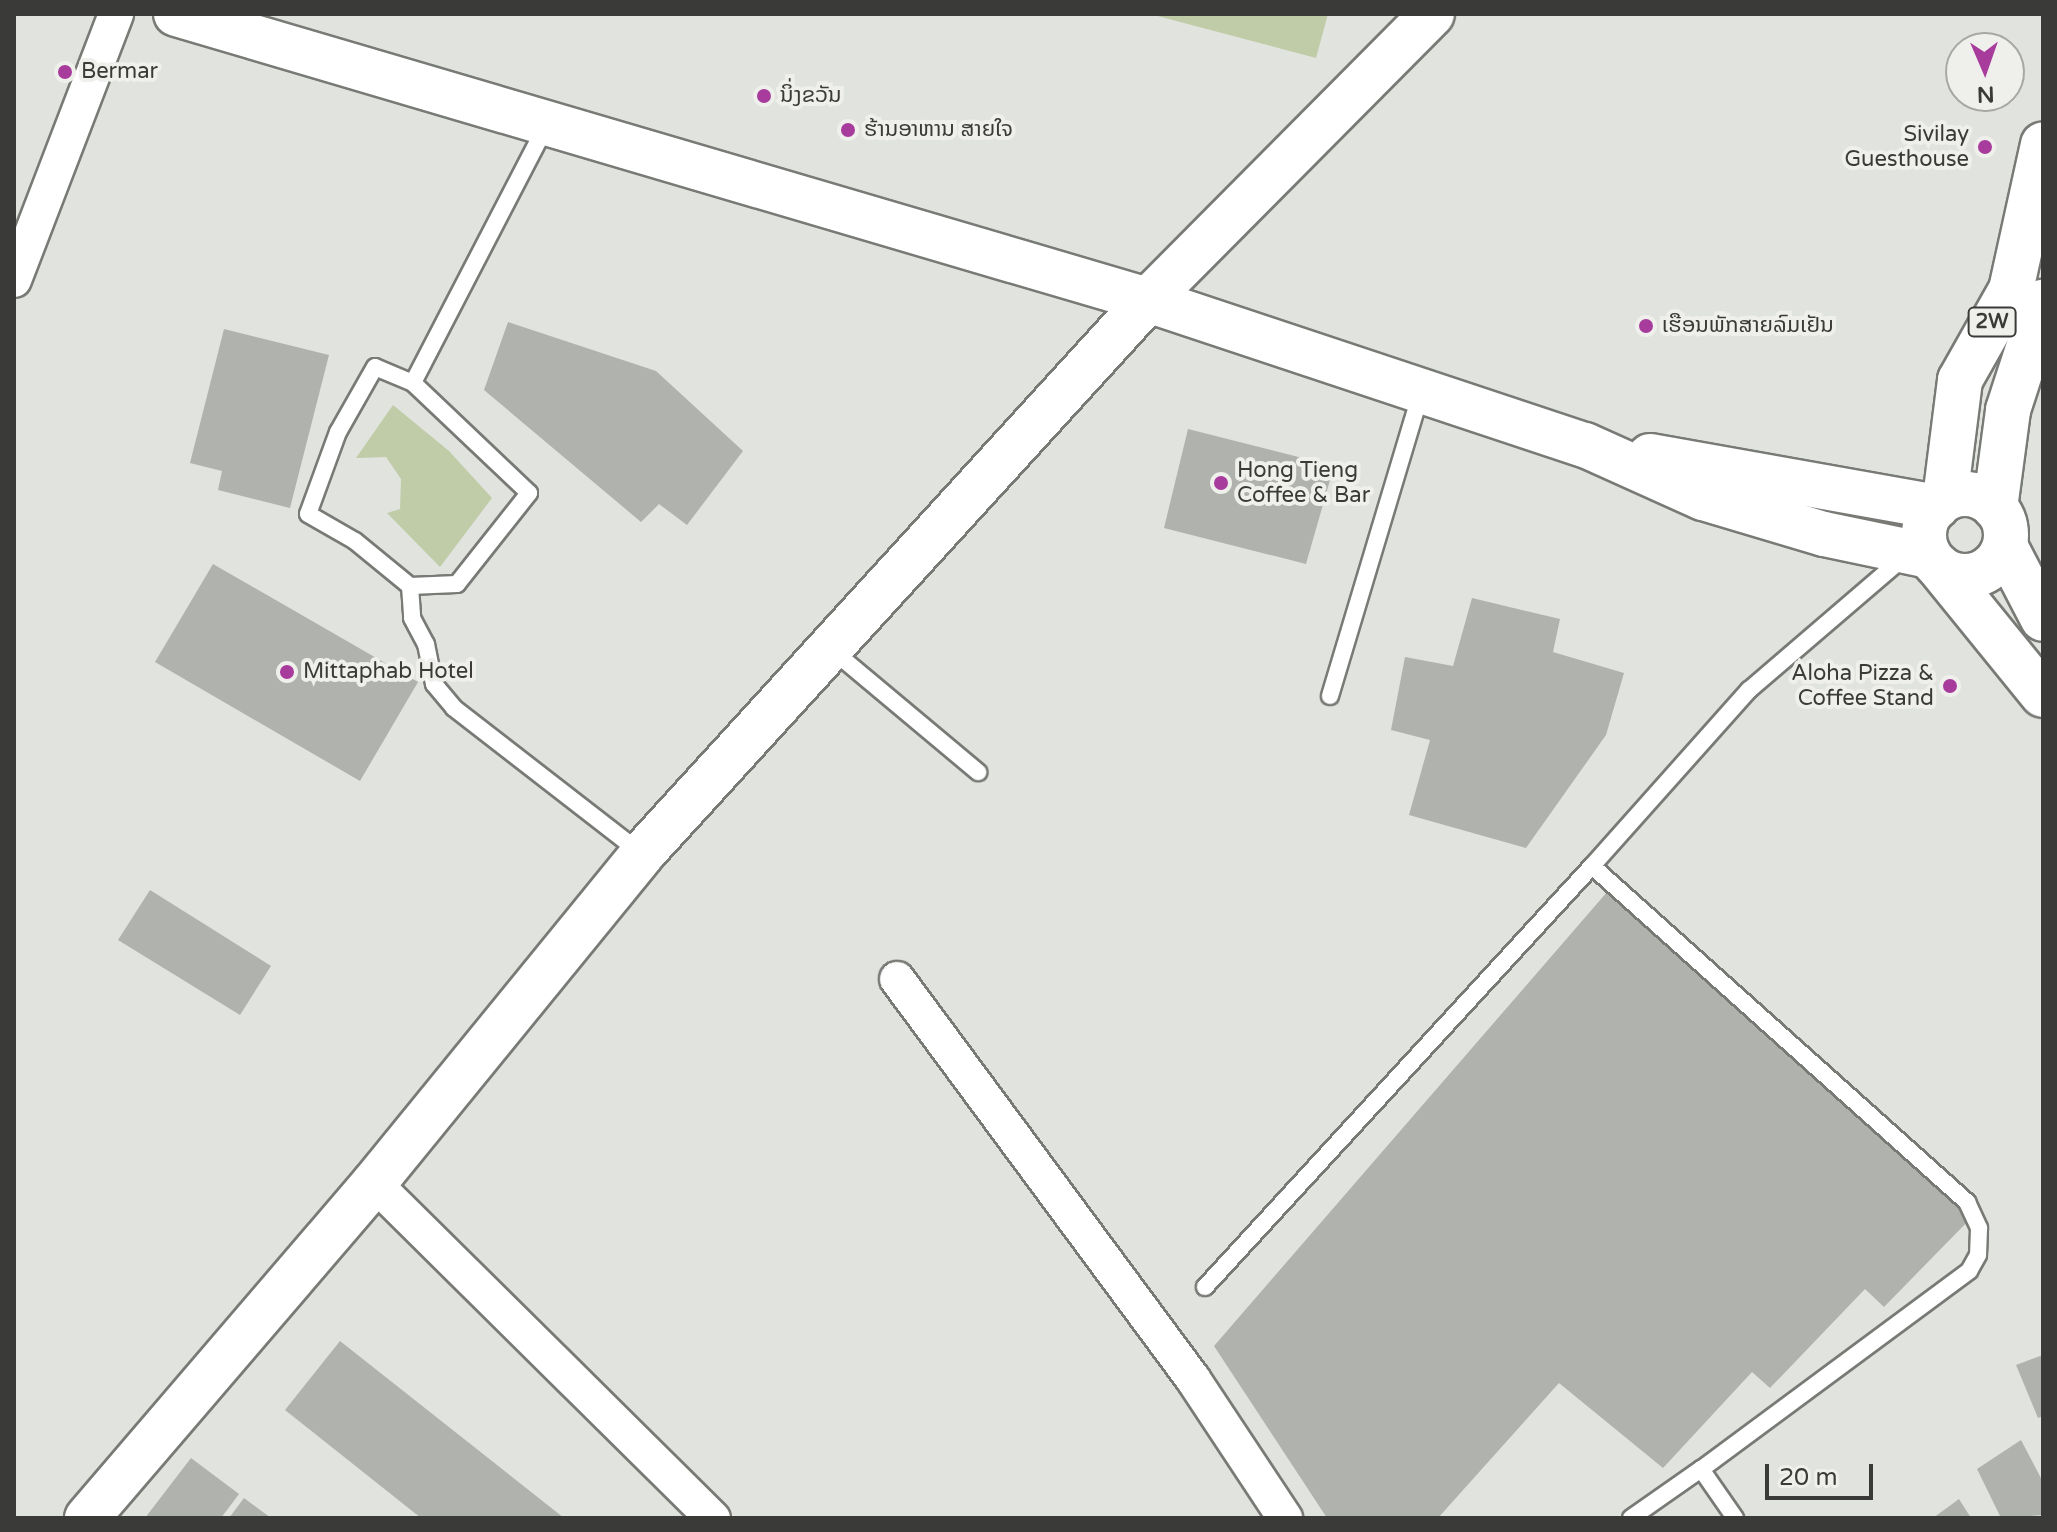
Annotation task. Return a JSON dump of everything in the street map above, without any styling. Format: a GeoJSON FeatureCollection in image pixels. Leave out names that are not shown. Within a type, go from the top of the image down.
{"type":"FeatureCollection","features":[{"type":"Feature","properties":{"kind":"main road"},"geometry":{"type":"LineString","coordinates":[[176,14],[227,22],[547,124],[1148,300],[1585,445],[1703,498],[1925,559],[1962,576],[1975,575],[1998,559],[2000,527]]}},
{"type":"Feature","properties":{"kind":"main road"},"geometry":{"type":"LineString","coordinates":[[87,1518],[374,1183],[642,854],[1148,300],[1432,14]]}},
{"type":"Feature","properties":{"kind":"main road","name":"2W"},"geometry":{"type":"LineString","coordinates":[[1925,559],[1924,531],[1940,503],[1960,380],[2011,290],[2043,144]]}},
{"type":"Feature","properties":{"kind":"main road","name":"2W"},"geometry":{"type":"LineString","coordinates":[[2000,527],[2008,410],[2043,302]]}},
{"type":"Feature","properties":{"kind":"main road"},"geometry":{"type":"LineString","coordinates":[[1585,445],[1940,503],[1971,494],[2000,527],[2043,619]]}},
{"type":"Feature","properties":{"kind":"main road"},"geometry":{"type":"LineString","coordinates":[[1925,559],[2043,695]]}},
{"type":"Feature","properties":{"kind":"street"},"geometry":{"type":"LineString","coordinates":[[14,280],[116,14]]}},
{"type":"Feature","properties":{"kind":"street"},"geometry":{"type":"LineString","coordinates":[[897,979],[1193,1379],[1285,1518]]}},
{"type":"Feature","properties":{"kind":"street"},"geometry":{"type":"LineString","coordinates":[[374,1183],[713,1518]]}},
{"type":"Feature","properties":{"kind":"lane"},"geometry":{"type":"LineString","coordinates":[[413,383],[547,124]]}},
{"type":"Feature","properties":{"kind":"lane"},"geometry":{"type":"LineString","coordinates":[[375,367],[413,383],[529,493],[457,584],[410,586],[355,541],[308,514],[338,432],[375,367]]}},
{"type":"Feature","properties":{"kind":"lane"},"geometry":{"type":"LineString","coordinates":[[1330,696],[1422,391]]}},
{"type":"Feature","properties":{"kind":"lane"},"geometry":{"type":"LineString","coordinates":[[1205,1287],[1592,866],[1749,690],[1925,559]]}},
{"type":"Feature","properties":{"kind":"lane"},"geometry":{"type":"LineString","coordinates":[[410,586],[412,618],[444,697],[642,854]]}},
{"type":"Feature","properties":{"kind":"lane"},"geometry":{"type":"LineString","coordinates":[[830,648],[978,772]]}},
{"type":"Feature","properties":{"kind":"lane"},"geometry":{"type":"LineString","coordinates":[[1592,866],[1967,1202],[1979,1228],[1978,1255],[1969,1271],[1631,1518]]}},
{"type":"Feature","properties":{"kind":"lane"},"geometry":{"type":"LineString","coordinates":[[1701,1469],[1735,1518]]}},
{"type":"Feature","properties":{"kind":"green space"},"geometry":{"type":"Polygon","coordinates":[[[1150,14],[1328,14],[1316,58],[1150,14]]]}},
{"type":"Feature","properties":{"kind":"green space"},"geometry":{"type":"Polygon","coordinates":[[[393,405],[449,451],[492,498],[440,567],[387,513],[400,509],[401,479],[386,457],[356,458],[393,405]]]}},
{"type":"Feature","properties":{"kind":"building"},"geometry":{"type":"Polygon","coordinates":[[[508,322],[656,371],[743,451],[687,525],[659,504],[641,522],[484,390],[508,322]]]}},
{"type":"Feature","properties":{"kind":"building"},"geometry":{"type":"Polygon","coordinates":[[[224,329],[329,355],[290,508],[218,490],[222,471],[190,463],[224,329]]]}},
{"type":"Feature","properties":{"kind":"building"},"geometry":{"type":"Polygon","coordinates":[[[1188,429],[1334,466],[1306,564],[1164,528],[1188,429]]]}},
{"type":"Feature","properties":{"kind":"building","name":"Mittaphab Hotel"},"geometry":{"type":"Polygon","coordinates":[[[213,564],[418,682],[360,781],[155,662],[213,564]]]}},
{"type":"Feature","properties":{"kind":"building"},"geometry":{"type":"Polygon","coordinates":[[[1472,598],[1560,619],[1553,652],[1624,673],[1606,735],[1526,848],[1409,815],[1430,740],[1391,730],[1405,657],[1453,666],[1472,598]]]}},
{"type":"Feature","properties":{"kind":"building"},"geometry":{"type":"Polygon","coordinates":[[[1614,884],[1973,1216],[1884,1307],[1865,1289],[1770,1388],[1752,1372],[1663,1468],[1559,1383],[1438,1518],[1327,1518],[1214,1346],[1614,884]]]}},
{"type":"Feature","properties":{"kind":"building"},"geometry":{"type":"Polygon","coordinates":[[[150,890],[271,966],[240,1015],[118,940],[150,890]]]}},
{"type":"Feature","properties":{"kind":"building"},"geometry":{"type":"Polygon","coordinates":[[[340,1341],[564,1518],[421,1518],[285,1410],[340,1341]]]}},
{"type":"Feature","properties":{"kind":"building"},"geometry":{"type":"Polygon","coordinates":[[[2043,1355],[2043,1416],[2038,1418],[2016,1365],[2043,1355]]]}},
{"type":"Feature","properties":{"kind":"building"},"geometry":{"type":"Polygon","coordinates":[[[2021,1440],[2043,1482],[2043,1515],[2001,1518],[1977,1469],[2021,1440]]]}},
{"type":"Feature","properties":{"kind":"building"},"geometry":{"type":"Polygon","coordinates":[[[191,1458],[239,1494],[221,1518],[145,1518],[191,1458]]]}},
{"type":"Feature","properties":{"kind":"building"},"geometry":{"type":"Polygon","coordinates":[[[244,1498],[271,1518],[229,1518],[244,1498]]]}},
{"type":"Feature","properties":{"kind":"building"},"geometry":{"type":"Polygon","coordinates":[[[1959,1499],[1971,1518],[1933,1518],[1959,1499]]]}},
{"type":"Feature","properties":{"kind":"place","name":"Bermar"},"geometry":{"type":"Point","coordinates":[65,72]}},
{"type":"Feature","properties":{"kind":"place","name":"ນິ່ງຂວັນ"},"geometry":{"type":"Point","coordinates":[764,96]}},
{"type":"Feature","properties":{"kind":"place","name":"ຮ້ານອາຫານ ສາຍໃຈ"},"geometry":{"type":"Point","coordinates":[848,130]}},
{"type":"Feature","properties":{"kind":"place","name":"Sivilay Guesthouse"},"geometry":{"type":"Point","coordinates":[1985,147]}},
{"type":"Feature","properties":{"kind":"place","name":"ເຮືອນພັກສາຍລົມເຢັນ"},"geometry":{"type":"Point","coordinates":[1646,326]}},
{"type":"Feature","properties":{"kind":"place","name":"Hong Tieng Coffee & Bar"},"geometry":{"type":"Point","coordinates":[1221,483]}},
{"type":"Feature","properties":{"kind":"place","name":"Mittaphab Hotel"},"geometry":{"type":"Point","coordinates":[287,672]}},
{"type":"Feature","properties":{"kind":"place","name":"Aloha Pizza & Coffee Stand"},"geometry":{"type":"Point","coordinates":[1950,686]}}]}
